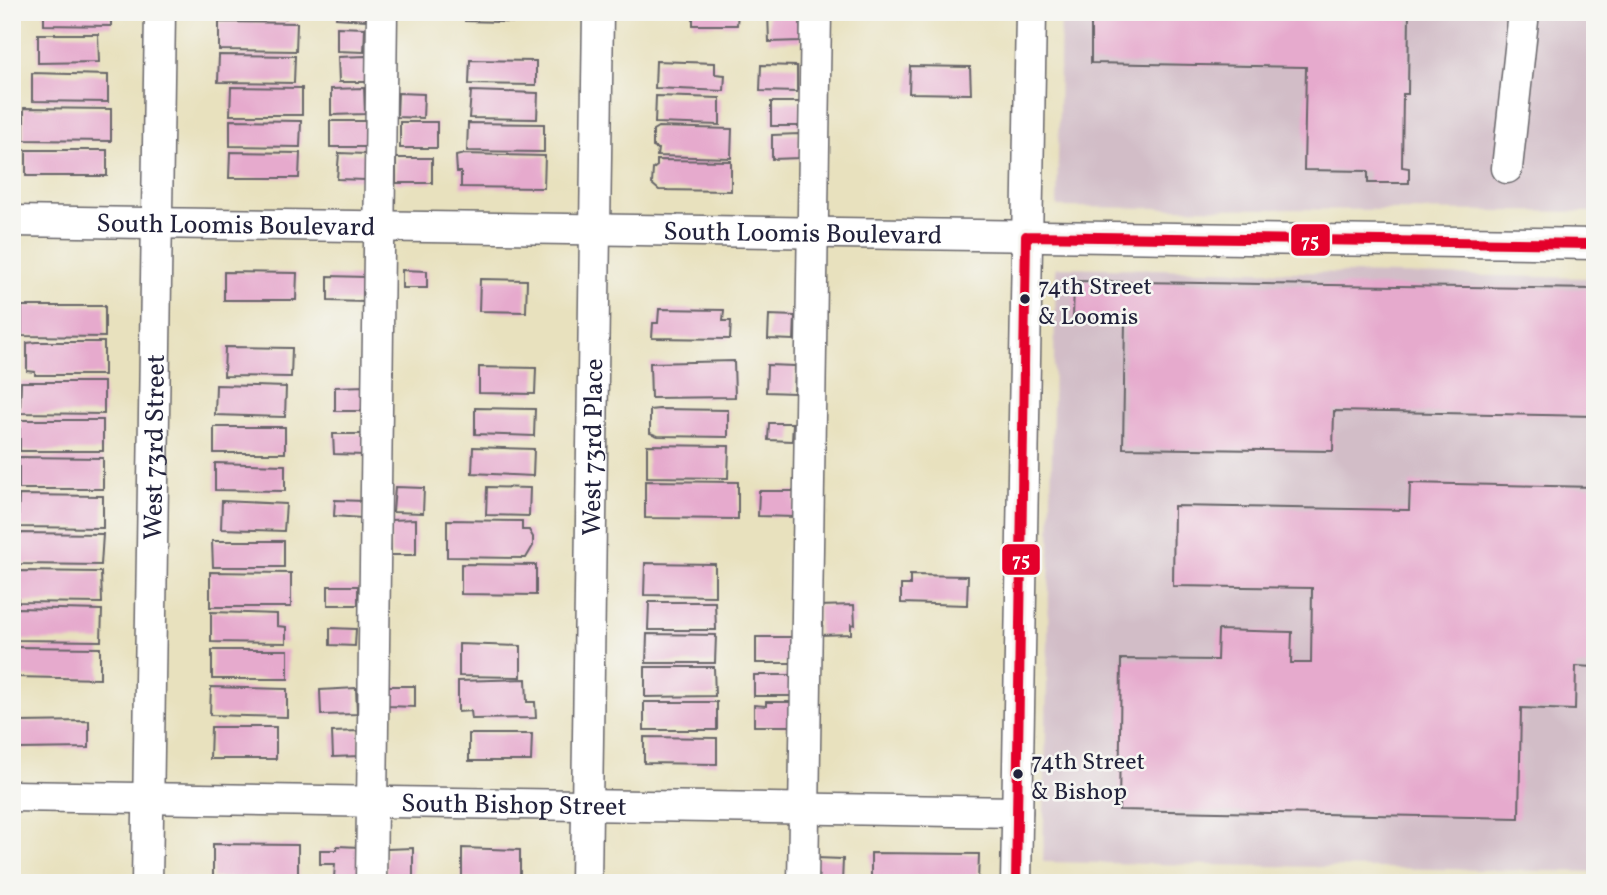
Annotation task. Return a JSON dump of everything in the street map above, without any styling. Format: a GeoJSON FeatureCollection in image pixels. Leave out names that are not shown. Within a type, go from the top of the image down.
{"type":"FeatureCollection","features":[{"type":"Feature","properties":{"kind":"street","name":"West 73rd Street"},"geometry":{"type":"LineString","coordinates":[[148,883],[160,12]]}},
{"type":"Feature","properties":{"kind":"street"},"geometry":{"type":"LineString","coordinates":[[371,883],[382,12]]}},
{"type":"Feature","properties":{"kind":"street","name":"West 73rd Place"},"geometry":{"type":"LineString","coordinates":[[586,883],[598,12]]}},
{"type":"Feature","properties":{"kind":"street"},"geometry":{"type":"LineString","coordinates":[[803,883],[816,12]]}},
{"type":"Feature","properties":{"kind":"street"},"geometry":{"type":"LineString","coordinates":[[1016,883],[1031,12]]}},
{"type":"Feature","properties":{"kind":"street"},"geometry":{"type":"LineString","coordinates":[[1507,168],[1524,12]]}},
{"type":"Feature","properties":{"kind":"street","name":"South Loomis Boulevard"},"geometry":{"type":"LineString","coordinates":[[12,220],[1595,244]]}},
{"type":"Feature","properties":{"kind":"street","name":"South Bishop Street"},"geometry":{"type":"LineString","coordinates":[[12,796],[1017,812]]}},
{"type":"Feature","properties":{"kind":"shaded area"},"geometry":{"type":"Polygon","coordinates":[[[1061,12],[1595,12],[1595,212],[1057,207],[1061,12]]]}},
{"type":"Feature","properties":{"kind":"shaded area"},"geometry":{"type":"Polygon","coordinates":[[[1056,267],[1595,278],[1595,872],[1043,862],[1056,267]]]}},
{"type":"Feature","properties":{"kind":"building"},"geometry":{"type":"Polygon","coordinates":[[[44,12],[111,12],[111,26],[44,25],[44,12]]]}},
{"type":"Feature","properties":{"kind":"building"},"geometry":{"type":"Polygon","coordinates":[[[220,12],[286,12],[286,18],[220,17],[220,12]]]}},
{"type":"Feature","properties":{"kind":"building"},"geometry":{"type":"Polygon","coordinates":[[[337,12],[367,12],[366,20],[336,18],[337,12]]]}},
{"type":"Feature","properties":{"kind":"building"},"geometry":{"type":"Polygon","coordinates":[[[465,12],[534,12],[533,23],[465,21],[465,12]]]}},
{"type":"Feature","properties":{"kind":"building"},"geometry":{"type":"Polygon","coordinates":[[[693,12],[738,12],[737,25],[693,25],[693,12]]]}},
{"type":"Feature","properties":{"kind":"building"},"geometry":{"type":"Polygon","coordinates":[[[768,12],[800,12],[801,41],[769,42],[768,12]]]}},
{"type":"Feature","properties":{"kind":"building"},"geometry":{"type":"Polygon","coordinates":[[[1091,12],[1409,12],[1408,94],[1403,94],[1402,167],[1409,168],[1409,183],[1368,183],[1368,171],[1304,170],[1306,67],[1091,63],[1091,12]]]}},
{"type":"Feature","properties":{"kind":"building"},"geometry":{"type":"Polygon","coordinates":[[[219,22],[297,23],[296,51],[219,50],[219,22]]]}},
{"type":"Feature","properties":{"kind":"building"},"geometry":{"type":"Polygon","coordinates":[[[337,27],[365,28],[364,52],[337,51],[337,27]]]}},
{"type":"Feature","properties":{"kind":"building"},"geometry":{"type":"Polygon","coordinates":[[[38,34],[98,34],[99,62],[38,63],[38,34]]]}},
{"type":"Feature","properties":{"kind":"building"},"geometry":{"type":"Polygon","coordinates":[[[219,55],[295,56],[294,83],[218,82],[219,55]]]}},
{"type":"Feature","properties":{"kind":"building"},"geometry":{"type":"Polygon","coordinates":[[[366,56],[366,82],[339,82],[338,57],[366,56]]]}},
{"type":"Feature","properties":{"kind":"building"},"geometry":{"type":"Polygon","coordinates":[[[470,60],[536,61],[536,85],[469,84],[470,60]]]}},
{"type":"Feature","properties":{"kind":"building"},"geometry":{"type":"Polygon","coordinates":[[[656,61],[715,63],[715,74],[725,75],[724,91],[655,88],[656,61]]]}},
{"type":"Feature","properties":{"kind":"building"},"geometry":{"type":"Polygon","coordinates":[[[761,65],[797,66],[797,92],[760,91],[761,65]]]}},
{"type":"Feature","properties":{"kind":"building"},"geometry":{"type":"Polygon","coordinates":[[[910,66],[970,67],[971,94],[909,93],[910,66]]]}},
{"type":"Feature","properties":{"kind":"building"},"geometry":{"type":"Polygon","coordinates":[[[32,73],[108,75],[108,102],[32,101],[32,73]]]}},
{"type":"Feature","properties":{"kind":"building"},"geometry":{"type":"Polygon","coordinates":[[[231,87],[302,88],[302,115],[230,115],[231,87]]]}},
{"type":"Feature","properties":{"kind":"building"},"geometry":{"type":"Polygon","coordinates":[[[364,88],[365,114],[331,115],[331,89],[364,88]]]}},
{"type":"Feature","properties":{"kind":"building"},"geometry":{"type":"Polygon","coordinates":[[[471,91],[538,93],[537,119],[469,118],[471,91]]]}},
{"type":"Feature","properties":{"kind":"building"},"geometry":{"type":"Polygon","coordinates":[[[398,93],[424,94],[423,118],[397,117],[398,93]]]}},
{"type":"Feature","properties":{"kind":"building"},"geometry":{"type":"Polygon","coordinates":[[[656,96],[720,98],[720,125],[655,123],[656,96]]]}},
{"type":"Feature","properties":{"kind":"building"},"geometry":{"type":"Polygon","coordinates":[[[771,102],[800,102],[801,126],[771,126],[771,102]]]}},
{"type":"Feature","properties":{"kind":"building"},"geometry":{"type":"Polygon","coordinates":[[[24,108],[111,109],[111,141],[24,140],[24,108]]]}},
{"type":"Feature","properties":{"kind":"building"},"geometry":{"type":"Polygon","coordinates":[[[230,120],[301,121],[300,147],[230,146],[230,120]]]}},
{"type":"Feature","properties":{"kind":"building"},"geometry":{"type":"Polygon","coordinates":[[[330,121],[365,121],[365,147],[330,147],[330,121]]]}},
{"type":"Feature","properties":{"kind":"building"},"geometry":{"type":"Polygon","coordinates":[[[400,122],[437,122],[437,148],[400,148],[400,122]]]}},
{"type":"Feature","properties":{"kind":"building"},"geometry":{"type":"Polygon","coordinates":[[[468,123],[544,124],[544,152],[467,151],[468,123]]]}},
{"type":"Feature","properties":{"kind":"building"},"geometry":{"type":"Polygon","coordinates":[[[658,127],[732,129],[731,158],[657,156],[658,149],[653,147],[653,130],[658,127]]]}},
{"type":"Feature","properties":{"kind":"building"},"geometry":{"type":"Polygon","coordinates":[[[799,134],[800,158],[772,159],[772,135],[799,134]]]}},
{"type":"Feature","properties":{"kind":"building"},"geometry":{"type":"Polygon","coordinates":[[[26,150],[107,150],[107,176],[26,176],[26,150]]]}},
{"type":"Feature","properties":{"kind":"building"},"geometry":{"type":"Polygon","coordinates":[[[230,152],[300,153],[299,178],[229,178],[230,152]]]}},
{"type":"Feature","properties":{"kind":"building"},"geometry":{"type":"Polygon","coordinates":[[[339,153],[366,154],[365,180],[337,179],[339,153]]]}},
{"type":"Feature","properties":{"kind":"building"},"geometry":{"type":"Polygon","coordinates":[[[456,156],[545,156],[544,188],[461,187],[461,172],[457,172],[456,156]]]}},
{"type":"Feature","properties":{"kind":"building"},"geometry":{"type":"Polygon","coordinates":[[[396,158],[432,158],[432,183],[396,183],[396,158]]]}},
{"type":"Feature","properties":{"kind":"building"},"geometry":{"type":"Polygon","coordinates":[[[657,160],[731,161],[731,191],[659,190],[652,184],[657,160]]]}},
{"type":"Feature","properties":{"kind":"building"},"geometry":{"type":"Polygon","coordinates":[[[402,270],[427,271],[427,288],[402,288],[402,270]]]}},
{"type":"Feature","properties":{"kind":"building"},"geometry":{"type":"Polygon","coordinates":[[[224,272],[297,273],[296,300],[224,300],[224,272]]]}},
{"type":"Feature","properties":{"kind":"building"},"geometry":{"type":"Polygon","coordinates":[[[328,276],[366,277],[366,302],[328,301],[328,276]]]}},
{"type":"Feature","properties":{"kind":"building"},"geometry":{"type":"Polygon","coordinates":[[[480,279],[527,280],[526,312],[479,311],[480,279]]]}},
{"type":"Feature","properties":{"kind":"building"},"geometry":{"type":"Polygon","coordinates":[[[1074,281],[1595,289],[1595,416],[1334,411],[1333,451],[1123,448],[1125,320],[1073,319],[1074,281]]]}},
{"type":"Feature","properties":{"kind":"building"},"geometry":{"type":"Polygon","coordinates":[[[22,306],[105,306],[105,337],[22,336],[22,306]]]}},
{"type":"Feature","properties":{"kind":"building"},"geometry":{"type":"Polygon","coordinates":[[[659,309],[724,310],[723,321],[731,321],[730,339],[652,338],[653,323],[658,323],[659,309]]]}},
{"type":"Feature","properties":{"kind":"building"},"geometry":{"type":"Polygon","coordinates":[[[769,315],[795,316],[794,340],[768,339],[769,315]]]}},
{"type":"Feature","properties":{"kind":"building"},"geometry":{"type":"Polygon","coordinates":[[[104,342],[104,375],[35,375],[35,372],[27,371],[27,343],[104,342]]]}},
{"type":"Feature","properties":{"kind":"building"},"geometry":{"type":"Polygon","coordinates":[[[225,347],[292,348],[291,377],[224,376],[225,347]]]}},
{"type":"Feature","properties":{"kind":"building"},"geometry":{"type":"Polygon","coordinates":[[[734,361],[735,397],[651,398],[650,363],[734,361]]]}},
{"type":"Feature","properties":{"kind":"building"},"geometry":{"type":"Polygon","coordinates":[[[767,365],[795,366],[794,393],[766,392],[767,365]]]}},
{"type":"Feature","properties":{"kind":"building"},"geometry":{"type":"Polygon","coordinates":[[[479,367],[536,368],[535,394],[479,393],[479,367]]]}},
{"type":"Feature","properties":{"kind":"building"},"geometry":{"type":"Polygon","coordinates":[[[21,382],[104,382],[104,414],[20,413],[21,382]]]}},
{"type":"Feature","properties":{"kind":"building"},"geometry":{"type":"Polygon","coordinates":[[[216,385],[286,387],[285,417],[215,415],[216,385]]]}},
{"type":"Feature","properties":{"kind":"building"},"geometry":{"type":"Polygon","coordinates":[[[365,386],[365,411],[335,411],[335,387],[365,386]]]}},
{"type":"Feature","properties":{"kind":"building"},"geometry":{"type":"Polygon","coordinates":[[[475,408],[535,409],[534,436],[475,434],[475,408]]]}},
{"type":"Feature","properties":{"kind":"building"},"geometry":{"type":"Polygon","coordinates":[[[650,410],[728,410],[728,437],[658,436],[650,433],[650,410]]]}},
{"type":"Feature","properties":{"kind":"building"},"geometry":{"type":"Polygon","coordinates":[[[20,420],[103,420],[103,451],[20,451],[20,420]]]}},
{"type":"Feature","properties":{"kind":"building"},"geometry":{"type":"Polygon","coordinates":[[[769,423],[793,423],[792,441],[768,440],[769,423]]]}},
{"type":"Feature","properties":{"kind":"building"},"geometry":{"type":"Polygon","coordinates":[[[214,427],[285,427],[285,453],[214,453],[214,427]]]}},
{"type":"Feature","properties":{"kind":"building"},"geometry":{"type":"Polygon","coordinates":[[[333,434],[366,434],[364,455],[334,454],[333,434]]]}},
{"type":"Feature","properties":{"kind":"building"},"geometry":{"type":"Polygon","coordinates":[[[647,445],[729,446],[728,478],[647,477],[647,445]]]}},
{"type":"Feature","properties":{"kind":"building"},"geometry":{"type":"Polygon","coordinates":[[[473,447],[534,449],[533,476],[472,473],[473,447]]]}},
{"type":"Feature","properties":{"kind":"building"},"geometry":{"type":"Polygon","coordinates":[[[19,457],[103,458],[103,489],[19,489],[19,457]]]}},
{"type":"Feature","properties":{"kind":"building"},"geometry":{"type":"Polygon","coordinates":[[[215,463],[285,465],[285,491],[215,490],[215,463]]]}},
{"type":"Feature","properties":{"kind":"building"},"geometry":{"type":"Polygon","coordinates":[[[645,481],[738,482],[738,519],[645,518],[645,481]]]}},
{"type":"Feature","properties":{"kind":"building"},"geometry":{"type":"Polygon","coordinates":[[[1410,483],[1595,487],[1595,667],[1576,666],[1575,710],[1521,708],[1519,818],[1119,810],[1121,659],[1217,660],[1218,630],[1292,632],[1291,663],[1311,663],[1312,588],[1173,586],[1174,506],[1409,510],[1410,483]]]}},
{"type":"Feature","properties":{"kind":"building"},"geometry":{"type":"Polygon","coordinates":[[[395,487],[424,488],[423,513],[393,512],[395,487]]]}},
{"type":"Feature","properties":{"kind":"building"},"geometry":{"type":"Polygon","coordinates":[[[487,487],[530,488],[529,516],[486,515],[487,487]]]}},
{"type":"Feature","properties":{"kind":"building"},"geometry":{"type":"Polygon","coordinates":[[[759,491],[795,491],[795,517],[758,516],[759,491]]]}},
{"type":"Feature","properties":{"kind":"building"},"geometry":{"type":"Polygon","coordinates":[[[19,495],[103,496],[103,528],[18,527],[19,495]]]}},
{"type":"Feature","properties":{"kind":"building"},"geometry":{"type":"Polygon","coordinates":[[[335,500],[363,501],[362,518],[334,516],[335,500]]]}},
{"type":"Feature","properties":{"kind":"building"},"geometry":{"type":"Polygon","coordinates":[[[222,501],[286,504],[284,531],[221,529],[222,501]]]}},
{"type":"Feature","properties":{"kind":"building"},"geometry":{"type":"Polygon","coordinates":[[[416,519],[416,555],[391,555],[390,520],[416,519]]]}},
{"type":"Feature","properties":{"kind":"building"},"geometry":{"type":"Polygon","coordinates":[[[447,520],[522,521],[522,530],[529,530],[533,537],[533,546],[526,558],[447,557],[447,520]]]}},
{"type":"Feature","properties":{"kind":"building"},"geometry":{"type":"Polygon","coordinates":[[[19,533],[103,534],[101,565],[19,564],[19,533]]]}},
{"type":"Feature","properties":{"kind":"building"},"geometry":{"type":"Polygon","coordinates":[[[212,541],[284,541],[284,567],[213,567],[212,541]]]}},
{"type":"Feature","properties":{"kind":"building"},"geometry":{"type":"Polygon","coordinates":[[[645,563],[715,564],[715,596],[644,595],[645,563]]]}},
{"type":"Feature","properties":{"kind":"building"},"geometry":{"type":"Polygon","coordinates":[[[461,564],[536,565],[536,595],[461,594],[461,564]]]}},
{"type":"Feature","properties":{"kind":"building"},"geometry":{"type":"Polygon","coordinates":[[[18,571],[101,572],[102,603],[18,602],[18,571]]]}},
{"type":"Feature","properties":{"kind":"building"},"geometry":{"type":"Polygon","coordinates":[[[210,572],[291,573],[291,607],[210,607],[210,572]]]}},
{"type":"Feature","properties":{"kind":"building"},"geometry":{"type":"Polygon","coordinates":[[[910,575],[968,576],[967,605],[901,603],[901,585],[910,585],[910,575]]]}},
{"type":"Feature","properties":{"kind":"building"},"geometry":{"type":"Polygon","coordinates":[[[328,586],[358,586],[358,605],[328,605],[328,586]]]}},
{"type":"Feature","properties":{"kind":"building"},"geometry":{"type":"Polygon","coordinates":[[[649,602],[715,602],[716,630],[648,630],[649,602]]]}},
{"type":"Feature","properties":{"kind":"building"},"geometry":{"type":"Polygon","coordinates":[[[854,605],[855,625],[851,624],[851,634],[819,635],[818,606],[854,605]]]}},
{"type":"Feature","properties":{"kind":"building"},"geometry":{"type":"Polygon","coordinates":[[[17,608],[102,610],[101,641],[17,640],[17,608]]]}},
{"type":"Feature","properties":{"kind":"building"},"geometry":{"type":"Polygon","coordinates":[[[211,612],[277,614],[277,626],[286,627],[286,643],[211,642],[211,612]]]}},
{"type":"Feature","properties":{"kind":"building"},"geometry":{"type":"Polygon","coordinates":[[[330,628],[356,629],[355,646],[330,645],[330,628]]]}},
{"type":"Feature","properties":{"kind":"building"},"geometry":{"type":"Polygon","coordinates":[[[647,634],[716,635],[715,663],[646,663],[647,634]]]}},
{"type":"Feature","properties":{"kind":"building"},"geometry":{"type":"Polygon","coordinates":[[[756,637],[793,637],[793,663],[756,663],[756,637]]]}},
{"type":"Feature","properties":{"kind":"building"},"geometry":{"type":"Polygon","coordinates":[[[459,644],[521,646],[521,677],[459,676],[459,644]]]}},
{"type":"Feature","properties":{"kind":"building"},"geometry":{"type":"Polygon","coordinates":[[[16,647],[100,648],[100,679],[17,677],[16,647]]]}},
{"type":"Feature","properties":{"kind":"building"},"geometry":{"type":"Polygon","coordinates":[[[212,650],[288,650],[288,679],[212,679],[212,650]]]}},
{"type":"Feature","properties":{"kind":"building"},"geometry":{"type":"Polygon","coordinates":[[[645,667],[714,667],[715,696],[645,697],[645,667]]]}},
{"type":"Feature","properties":{"kind":"building"},"geometry":{"type":"Polygon","coordinates":[[[754,675],[791,675],[791,696],[754,696],[754,675]]]}},
{"type":"Feature","properties":{"kind":"building"},"geometry":{"type":"Polygon","coordinates":[[[526,679],[527,702],[535,702],[536,718],[472,719],[471,711],[458,712],[458,681],[526,679]]]}},
{"type":"Feature","properties":{"kind":"building"},"geometry":{"type":"Polygon","coordinates":[[[388,686],[415,686],[415,707],[388,706],[388,686]]]}},
{"type":"Feature","properties":{"kind":"building"},"geometry":{"type":"Polygon","coordinates":[[[211,687],[287,689],[287,717],[210,715],[211,687]]]}},
{"type":"Feature","properties":{"kind":"building"},"geometry":{"type":"Polygon","coordinates":[[[356,688],[357,714],[321,715],[320,690],[356,688]]]}},
{"type":"Feature","properties":{"kind":"building"},"geometry":{"type":"Polygon","coordinates":[[[644,702],[717,702],[717,730],[644,730],[644,702]]]}},
{"type":"Feature","properties":{"kind":"building"},"geometry":{"type":"Polygon","coordinates":[[[766,702],[793,702],[792,726],[754,726],[754,705],[766,706],[766,702]]]}},
{"type":"Feature","properties":{"kind":"building"},"geometry":{"type":"Polygon","coordinates":[[[89,721],[89,748],[18,749],[18,722],[89,721]]]}},
{"type":"Feature","properties":{"kind":"building"},"geometry":{"type":"Polygon","coordinates":[[[211,727],[276,727],[276,759],[210,759],[211,727]]]}},
{"type":"Feature","properties":{"kind":"building"},"geometry":{"type":"Polygon","coordinates":[[[359,731],[359,756],[333,757],[332,732],[359,731]]]}},
{"type":"Feature","properties":{"kind":"building"},"geometry":{"type":"Polygon","coordinates":[[[469,734],[532,734],[531,761],[469,761],[469,734]]]}},
{"type":"Feature","properties":{"kind":"building"},"geometry":{"type":"Polygon","coordinates":[[[644,737],[717,738],[717,764],[644,763],[644,737]]]}},
{"type":"Feature","properties":{"kind":"building"},"geometry":{"type":"Polygon","coordinates":[[[213,844],[298,845],[298,879],[213,878],[213,844]]]}},
{"type":"Feature","properties":{"kind":"building"},"geometry":{"type":"Polygon","coordinates":[[[337,846],[360,847],[359,878],[334,878],[335,864],[320,864],[320,850],[337,850],[337,846]]]}},
{"type":"Feature","properties":{"kind":"building"},"geometry":{"type":"Polygon","coordinates":[[[413,848],[413,878],[386,878],[386,849],[413,848]]]}},
{"type":"Feature","properties":{"kind":"building"},"geometry":{"type":"Polygon","coordinates":[[[462,848],[520,850],[520,880],[462,879],[462,848]]]}},
{"type":"Feature","properties":{"kind":"building"},"geometry":{"type":"Polygon","coordinates":[[[871,853],[979,854],[978,883],[871,883],[871,853]]]}},
{"type":"Feature","properties":{"kind":"building"},"geometry":{"type":"Polygon","coordinates":[[[816,858],[843,859],[842,883],[815,883],[816,858]]]}},
{"type":"Feature","properties":{"kind":"transit line","name":"75"},"geometry":{"type":"LineString","coordinates":[[1026,236],[1595,244]]}},
{"type":"Feature","properties":{"kind":"transit line","name":"75"},"geometry":{"type":"LineString","coordinates":[[1016,883],[1026,236]]}},
{"type":"Feature","properties":{"kind":"place","name":"74th Street & Loomis"},"geometry":{"type":"Point","coordinates":[1025,299]}},
{"type":"Feature","properties":{"kind":"place","name":"74th Street & Bishop"},"geometry":{"type":"Point","coordinates":[1018,774]}}]}
